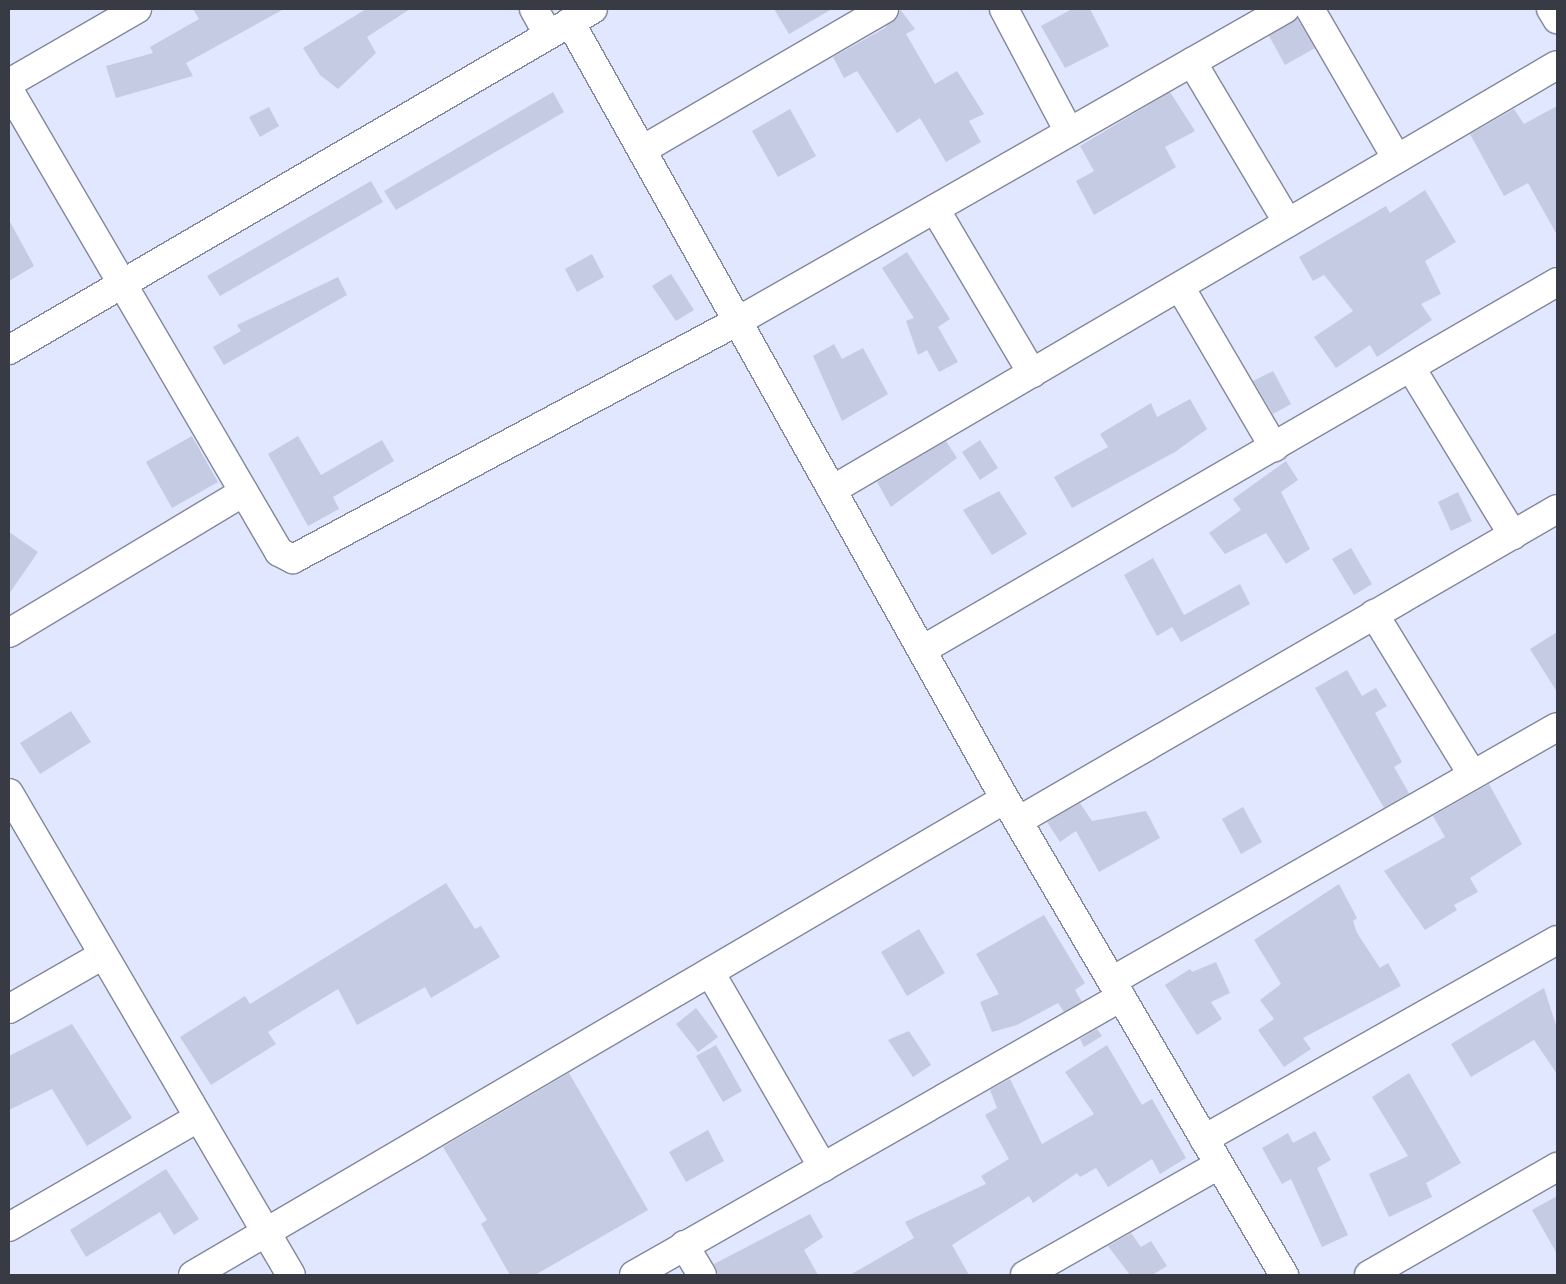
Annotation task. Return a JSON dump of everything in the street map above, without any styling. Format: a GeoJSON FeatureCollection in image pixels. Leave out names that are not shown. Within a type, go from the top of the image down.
{"type":"FeatureCollection","features":[{"type":"Feature","properties":{"kind":"street"},"geometry":{"type":"LineString","coordinates":[[534,9],[570,21],[1012,810],[1284,1275]]}},
{"type":"Feature","properties":{"kind":"street"},"geometry":{"type":"LineString","coordinates":[[642,150],[884,9]]}},
{"type":"Feature","properties":{"kind":"street"},"geometry":{"type":"LineString","coordinates":[[1004,9],[1069,132]]}},
{"type":"Feature","properties":{"kind":"street"},"geometry":{"type":"LineString","coordinates":[[9,90],[124,282],[279,552],[293,559],[738,321],[1285,9]]}},
{"type":"Feature","properties":{"kind":"street"},"geometry":{"type":"LineString","coordinates":[[1310,9],[1397,159]]}},
{"type":"Feature","properties":{"kind":"street"},"geometry":{"type":"LineString","coordinates":[[1551,9],[1557,19]]}},
{"type":"Feature","properties":{"kind":"street"},"geometry":{"type":"LineString","coordinates":[[9,83],[129,11]]}},
{"type":"Feature","properties":{"kind":"street"},"geometry":{"type":"LineString","coordinates":[[9,350],[570,21]]}},
{"type":"Feature","properties":{"kind":"street"},"geometry":{"type":"LineString","coordinates":[[1192,62],[1288,223]]}},
{"type":"Feature","properties":{"kind":"street"},"geometry":{"type":"LineString","coordinates":[[832,490],[1557,65]]}},
{"type":"Feature","properties":{"kind":"street"},"geometry":{"type":"LineString","coordinates":[[935,209],[1032,373]]}},
{"type":"Feature","properties":{"kind":"street"},"geometry":{"type":"LineString","coordinates":[[922,650],[1557,282]]}},
{"type":"Feature","properties":{"kind":"street"},"geometry":{"type":"LineString","coordinates":[[1180,286],[1274,447]]}},
{"type":"Feature","properties":{"kind":"street"},"geometry":{"type":"LineString","coordinates":[[1411,368],[1513,535]]}},
{"type":"Feature","properties":{"kind":"street"},"geometry":{"type":"LineString","coordinates":[[9,633],[244,492]]}},
{"type":"Feature","properties":{"kind":"street"},"geometry":{"type":"LineString","coordinates":[[192,1275],[710,972],[1374,614],[1557,509]]}},
{"type":"Feature","properties":{"kind":"street"},"geometry":{"type":"LineString","coordinates":[[1374,614],[1472,774]]}},
{"type":"Feature","properties":{"kind":"street"},"geometry":{"type":"LineString","coordinates":[[634,1275],[823,1168],[1472,774],[1557,726]]}},
{"type":"Feature","properties":{"kind":"street"},"geometry":{"type":"LineString","coordinates":[[9,793],[291,1275]]}},
{"type":"Feature","properties":{"kind":"street"},"geometry":{"type":"LineString","coordinates":[[1204,1139],[1554,951]]}},
{"type":"Feature","properties":{"kind":"street"},"geometry":{"type":"LineString","coordinates":[[9,1009],[103,955]]}},
{"type":"Feature","properties":{"kind":"street"},"geometry":{"type":"LineString","coordinates":[[710,972],[823,1168]]}},
{"type":"Feature","properties":{"kind":"street"},"geometry":{"type":"LineString","coordinates":[[9,1227],[198,1118]]}},
{"type":"Feature","properties":{"kind":"street"},"geometry":{"type":"LineString","coordinates":[[1025,1275],[1219,1165]]}},
{"type":"Feature","properties":{"kind":"street"},"geometry":{"type":"LineString","coordinates":[[1368,1275],[1557,1167]]}},
{"type":"Feature","properties":{"kind":"street"},"geometry":{"type":"LineString","coordinates":[[684,1245],[702,1275]]}},
{"type":"Feature","properties":{"kind":"building"},"geometry":{"type":"Polygon","coordinates":[[[193,9],[284,9],[186,63],[193,76],[116,98],[106,66],[153,53],[150,47],[199,19],[193,9]]]}},
{"type":"Feature","properties":{"kind":"building"},"geometry":{"type":"Polygon","coordinates":[[[366,9],[410,9],[367,37],[376,53],[338,89],[320,75],[303,48],[366,9]]]}},
{"type":"Feature","properties":{"kind":"building"},"geometry":{"type":"Polygon","coordinates":[[[774,9],[832,9],[789,34],[774,9]]]}},
{"type":"Feature","properties":{"kind":"building"},"geometry":{"type":"Polygon","coordinates":[[[900,9],[915,29],[906,34],[935,84],[957,71],[984,114],[969,121],[981,142],[946,162],[920,118],[897,133],[857,71],[844,78],[833,57],[885,28],[900,9]]]}},
{"type":"Feature","properties":{"kind":"building"},"geometry":{"type":"Polygon","coordinates":[[[1072,9],[1090,9],[1109,46],[1065,68],[1041,26],[1072,9]]]}},
{"type":"Feature","properties":{"kind":"building"},"geometry":{"type":"Polygon","coordinates":[[[1297,18],[1315,48],[1285,65],[1269,36],[1297,18]]]}},
{"type":"Feature","properties":{"kind":"building"},"geometry":{"type":"Polygon","coordinates":[[[553,92],[564,112],[396,210],[384,191],[553,92]]]}},
{"type":"Feature","properties":{"kind":"building"},"geometry":{"type":"Polygon","coordinates":[[[1170,92],[1195,131],[1165,147],[1176,167],[1094,215],[1076,181],[1094,171],[1080,146],[1170,92]]]}},
{"type":"Feature","properties":{"kind":"building"},"geometry":{"type":"Polygon","coordinates":[[[1557,106],[1557,235],[1528,183],[1504,196],[1470,134],[1514,109],[1524,124],[1557,106]]]}},
{"type":"Feature","properties":{"kind":"building"},"geometry":{"type":"Polygon","coordinates":[[[269,107],[279,126],[260,137],[249,117],[269,107]]]}},
{"type":"Feature","properties":{"kind":"building"},"geometry":{"type":"Polygon","coordinates":[[[790,109],[816,156],[778,177],[752,131],[790,109]]]}},
{"type":"Feature","properties":{"kind":"building"},"geometry":{"type":"Polygon","coordinates":[[[371,181],[383,202],[220,296],[207,276],[371,181]]]}},
{"type":"Feature","properties":{"kind":"building"},"geometry":{"type":"Polygon","coordinates":[[[1425,190],[1456,242],[1425,261],[1441,294],[1421,304],[1432,320],[1377,357],[1370,345],[1336,368],[1314,337],[1353,311],[1324,275],[1313,281],[1299,257],[1386,206],[1390,213],[1425,190]]]}},
{"type":"Feature","properties":{"kind":"building"},"geometry":{"type":"Polygon","coordinates":[[[9,220],[34,266],[9,281],[9,220]]]}},
{"type":"Feature","properties":{"kind":"building"},"geometry":{"type":"Polygon","coordinates":[[[907,252],[950,319],[938,327],[958,362],[939,372],[927,350],[918,355],[906,321],[914,318],[882,268],[907,252]]]}},
{"type":"Feature","properties":{"kind":"building"},"geometry":{"type":"Polygon","coordinates":[[[592,254],[604,277],[577,292],[565,269],[592,254]]]}},
{"type":"Feature","properties":{"kind":"building"},"geometry":{"type":"Polygon","coordinates":[[[671,274],[694,310],[676,321],[652,286],[671,274]]]}},
{"type":"Feature","properties":{"kind":"building"},"geometry":{"type":"Polygon","coordinates":[[[338,277],[347,295],[224,365],[213,347],[241,331],[237,325],[338,277]]]}},
{"type":"Feature","properties":{"kind":"building"},"geometry":{"type":"Polygon","coordinates":[[[834,344],[842,359],[863,348],[888,394],[842,421],[813,356],[834,344]]]}},
{"type":"Feature","properties":{"kind":"building"},"geometry":{"type":"Polygon","coordinates":[[[1273,371],[1291,404],[1273,414],[1253,381],[1273,371]]]}},
{"type":"Feature","properties":{"kind":"building"},"geometry":{"type":"Polygon","coordinates":[[[1190,399],[1207,429],[1175,452],[1072,508],[1054,477],[1108,447],[1100,434],[1151,403],[1157,417],[1190,399]]]}},
{"type":"Feature","properties":{"kind":"building"},"geometry":{"type":"Polygon","coordinates":[[[192,436],[218,482],[172,508],[146,462],[192,436]]]}},
{"type":"Feature","properties":{"kind":"building"},"geometry":{"type":"Polygon","coordinates":[[[298,436],[321,475],[382,440],[394,461],[333,497],[339,509],[308,526],[268,454],[298,436]]]}},
{"type":"Feature","properties":{"kind":"building"},"geometry":{"type":"Polygon","coordinates":[[[980,440],[998,468],[980,480],[962,452],[980,440]]]}},
{"type":"Feature","properties":{"kind":"building"},"geometry":{"type":"Polygon","coordinates":[[[946,441],[957,458],[891,507],[877,482],[946,441]]]}},
{"type":"Feature","properties":{"kind":"building"},"geometry":{"type":"Polygon","coordinates":[[[1286,461],[1298,480],[1281,492],[1310,549],[1286,564],[1266,533],[1225,554],[1209,533],[1241,510],[1233,499],[1286,461]]]}},
{"type":"Feature","properties":{"kind":"building"},"geometry":{"type":"Polygon","coordinates":[[[999,491],[1027,534],[992,555],[963,510],[999,491]]]}},
{"type":"Feature","properties":{"kind":"building"},"geometry":{"type":"Polygon","coordinates":[[[1458,492],[1472,521],[1451,531],[1438,502],[1458,492]]]}},
{"type":"Feature","properties":{"kind":"building"},"geometry":{"type":"Polygon","coordinates":[[[9,532],[38,552],[9,594],[9,532]]]}},
{"type":"Feature","properties":{"kind":"building"},"geometry":{"type":"Polygon","coordinates":[[[1351,548],[1372,584],[1354,595],[1332,559],[1351,548]]]}},
{"type":"Feature","properties":{"kind":"building"},"geometry":{"type":"Polygon","coordinates":[[[1153,558],[1184,615],[1240,584],[1250,604],[1181,642],[1172,627],[1157,636],[1124,575],[1153,558]]]}},
{"type":"Feature","properties":{"kind":"building"},"geometry":{"type":"Polygon","coordinates":[[[1557,632],[1557,692],[1530,649],[1557,632]]]}},
{"type":"Feature","properties":{"kind":"building"},"geometry":{"type":"Polygon","coordinates":[[[1347,670],[1362,696],[1376,688],[1387,706],[1375,713],[1402,762],[1394,767],[1409,793],[1384,808],[1315,688],[1347,670]]]}},
{"type":"Feature","properties":{"kind":"building"},"geometry":{"type":"Polygon","coordinates":[[[71,711],[91,742],[40,774],[20,743],[71,711]]]}},
{"type":"Feature","properties":{"kind":"building"},"geometry":{"type":"Polygon","coordinates":[[[1489,784],[1522,844],[1470,878],[1478,892],[1454,905],[1457,910],[1425,930],[1384,871],[1445,837],[1433,816],[1489,784]]]}},
{"type":"Feature","properties":{"kind":"building"},"geometry":{"type":"Polygon","coordinates":[[[1080,803],[1092,821],[1146,811],[1160,838],[1099,872],[1076,831],[1060,842],[1047,822],[1080,803]]]}},
{"type":"Feature","properties":{"kind":"building"},"geometry":{"type":"Polygon","coordinates":[[[1243,807],[1262,842],[1241,854],[1222,819],[1243,807]]]}},
{"type":"Feature","properties":{"kind":"building"},"geometry":{"type":"Polygon","coordinates":[[[446,883],[475,929],[481,926],[500,957],[431,998],[425,987],[357,1025],[338,989],[268,1032],[276,1044],[211,1085],[180,1037],[245,996],[250,1004],[446,883]]]}},
{"type":"Feature","properties":{"kind":"building"},"geometry":{"type":"Polygon","coordinates":[[[1339,884],[1357,918],[1353,921],[1357,933],[1380,968],[1388,963],[1401,986],[1303,1038],[1311,1049],[1284,1067],[1258,1030],[1274,1019],[1260,1000],[1281,984],[1254,940],[1339,884]]]}},
{"type":"Feature","properties":{"kind":"building"},"geometry":{"type":"Polygon","coordinates":[[[1044,915],[1085,983],[1075,990],[1082,1002],[1064,1012],[1058,1003],[1017,1025],[992,1032],[980,1002],[999,994],[976,954],[1044,915]]]}},
{"type":"Feature","properties":{"kind":"building"},"geometry":{"type":"Polygon","coordinates":[[[919,929],[945,973],[907,996],[881,952],[919,929]]]}},
{"type":"Feature","properties":{"kind":"building"},"geometry":{"type":"Polygon","coordinates":[[[1216,962],[1230,993],[1211,1002],[1222,1019],[1197,1035],[1165,985],[1190,969],[1192,972],[1216,962]]]}},
{"type":"Feature","properties":{"kind":"building"},"geometry":{"type":"Polygon","coordinates":[[[1544,988],[1557,1028],[1557,1074],[1534,1040],[1471,1077],[1451,1044],[1544,988]]]}},
{"type":"Feature","properties":{"kind":"building"},"geometry":{"type":"Polygon","coordinates":[[[696,1008],[718,1037],[698,1052],[676,1024],[696,1008]]]}},
{"type":"Feature","properties":{"kind":"building"},"geometry":{"type":"Polygon","coordinates":[[[72,1024],[132,1118],[87,1146],[52,1089],[9,1110],[9,1056],[72,1024]]]}},
{"type":"Feature","properties":{"kind":"building"},"geometry":{"type":"Polygon","coordinates":[[[1097,1029],[1102,1036],[1084,1047],[1080,1039],[1097,1029]]]}},
{"type":"Feature","properties":{"kind":"building"},"geometry":{"type":"Polygon","coordinates":[[[909,1031],[931,1065],[913,1077],[888,1040],[909,1031]]]}},
{"type":"Feature","properties":{"kind":"building"},"geometry":{"type":"Polygon","coordinates":[[[716,1045],[742,1091],[723,1102],[696,1056],[716,1045]]]}},
{"type":"Feature","properties":{"kind":"building"},"geometry":{"type":"Polygon","coordinates":[[[1107,1045],[1142,1105],[1152,1099],[1186,1158],[1160,1174],[1152,1159],[1108,1187],[1096,1168],[1080,1177],[1077,1173],[1033,1203],[1029,1196],[952,1245],[969,1275],[850,1275],[914,1238],[905,1222],[986,1184],[981,1176],[1009,1159],[985,1115],[997,1108],[990,1090],[1010,1079],[1042,1144],[1094,1114],[1065,1072],[1107,1045]]]}},
{"type":"Feature","properties":{"kind":"building"},"geometry":{"type":"Polygon","coordinates":[[[569,1073],[648,1210],[535,1275],[510,1275],[481,1224],[487,1220],[443,1147],[569,1073]]]}},
{"type":"Feature","properties":{"kind":"building"},"geometry":{"type":"Polygon","coordinates":[[[1409,1073],[1461,1163],[1426,1183],[1432,1197],[1389,1217],[1369,1174],[1408,1156],[1372,1097],[1409,1073]]]}},
{"type":"Feature","properties":{"kind":"building"},"geometry":{"type":"Polygon","coordinates":[[[708,1130],[724,1161],[686,1182],[669,1152],[708,1130]]]}},
{"type":"Feature","properties":{"kind":"building"},"geometry":{"type":"Polygon","coordinates":[[[1315,1131],[1331,1160],[1317,1168],[1348,1235],[1322,1247],[1291,1179],[1282,1184],[1262,1148],[1288,1133],[1293,1143],[1315,1131]]]}},
{"type":"Feature","properties":{"kind":"building"},"geometry":{"type":"Polygon","coordinates":[[[166,1169],[199,1219],[174,1235],[160,1212],[86,1257],[70,1230],[166,1169]]]}},
{"type":"Feature","properties":{"kind":"building"},"geometry":{"type":"Polygon","coordinates":[[[1557,1196],[1557,1254],[1532,1210],[1557,1196]]]}},
{"type":"Feature","properties":{"kind":"building"},"geometry":{"type":"Polygon","coordinates":[[[810,1214],[823,1237],[804,1250],[818,1275],[718,1275],[714,1264],[810,1214]]]}},
{"type":"Feature","properties":{"kind":"building"},"geometry":{"type":"Polygon","coordinates":[[[1131,1233],[1141,1247],[1151,1241],[1167,1266],[1152,1275],[1130,1275],[1108,1246],[1131,1233]]]}}]}
